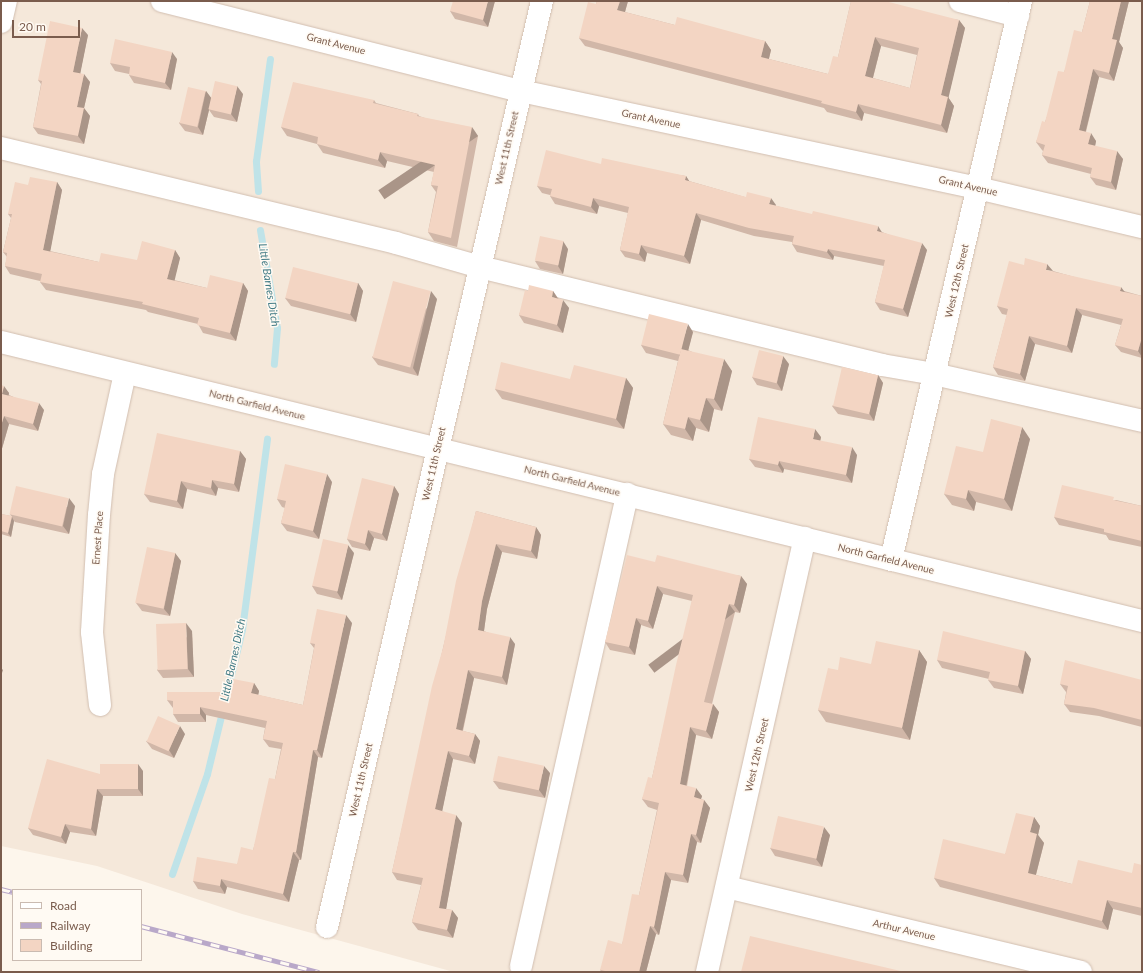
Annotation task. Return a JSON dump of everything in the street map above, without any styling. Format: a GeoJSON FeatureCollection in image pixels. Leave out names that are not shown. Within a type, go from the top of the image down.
{"type":"FeatureCollection","features":[{"type":"Feature","properties":{"kind":"street"},"geometry":{"type":"LineString","coordinates":[[1,22],[6,1]]}},
{"type":"Feature","properties":{"kind":"street","name":"Grant Avenue"},"geometry":{"type":"LineString","coordinates":[[162,1],[521,91],[978,188],[1142,226]]}},
{"type":"Feature","properties":{"kind":"street","name":"West 11th Street"},"geometry":{"type":"LineString","coordinates":[[327,927],[542,1]]}},
{"type":"Feature","properties":{"kind":"street"},"geometry":{"type":"LineString","coordinates":[[960,1],[1020,8]]}},
{"type":"Feature","properties":{"kind":"street","name":"West 12th Street"},"geometry":{"type":"LineString","coordinates":[[891,560],[1020,8]]}},
{"type":"Feature","properties":{"kind":"street"},"geometry":{"type":"LineString","coordinates":[[1,148],[396,243],[480,267],[882,365],[934,374],[1142,421]]}},
{"type":"Feature","properties":{"kind":"street","name":"North Garfield Avenue"},"geometry":{"type":"LineString","coordinates":[[1,342],[1142,621]]}},
{"type":"Feature","properties":{"kind":"street","name":"Ernest Place"},"geometry":{"type":"LineString","coordinates":[[100,705],[92,632],[99,515],[103,474],[125,373]]}},
{"type":"Feature","properties":{"kind":"street"},"geometry":{"type":"LineString","coordinates":[[521,966],[627,494]]}},
{"type":"Feature","properties":{"kind":"street","name":"West 12th Street"},"geometry":{"type":"LineString","coordinates":[[706,972],[727,887],[805,538]]}},
{"type":"Feature","properties":{"kind":"street","name":"Arthur Avenue"},"geometry":{"type":"LineString","coordinates":[[727,887],[1081,972]]}},
{"type":"Feature","properties":{"kind":"shaded area"},"geometry":{"type":"Polygon","coordinates":[[[1,1],[1142,1],[1142,972],[454,972],[242,914],[97,866],[1,846],[1,1]]]}},
{"type":"Feature","properties":{"kind":"building"},"geometry":{"type":"Polygon","coordinates":[[[453,1],[488,1],[483,20],[450,11],[453,1]]]}},
{"type":"Feature","properties":{"kind":"building"},"geometry":{"type":"Polygon","coordinates":[[[597,1],[620,1],[617,10],[675,25],[677,17],[765,41],[761,57],[828,74],[833,56],[838,57],[851,1],[885,1],[959,20],[941,95],[948,97],[941,125],[858,104],[856,112],[821,103],[822,101],[579,38],[588,2],[596,4],[597,1]],[[875,37],[865,76],[910,88],[919,48],[875,37]]]}},
{"type":"Feature","properties":{"kind":"building"},"geometry":{"type":"Polygon","coordinates":[[[1090,1],[1121,1],[1112,39],[1117,40],[1109,73],[1093,69],[1079,130],[1091,133],[1088,144],[1117,151],[1111,182],[1090,177],[1092,168],[1042,155],[1045,145],[1036,142],[1042,121],[1045,122],[1058,71],[1064,72],[1074,30],[1082,32],[1090,1]]]}},
{"type":"Feature","properties":{"kind":"building"},"geometry":{"type":"Polygon","coordinates":[[[50,21],[82,28],[73,72],[84,74],[77,107],[84,108],[78,136],[33,127],[42,81],[38,80],[50,21]]]}},
{"type":"Feature","properties":{"kind":"building"},"geometry":{"type":"Polygon","coordinates":[[[115,39],[172,52],[165,83],[129,75],[130,67],[110,63],[115,39]]]}},
{"type":"Feature","properties":{"kind":"building"},"geometry":{"type":"Polygon","coordinates":[[[215,81],[237,86],[231,114],[208,109],[215,81]]]}},
{"type":"Feature","properties":{"kind":"building"},"geometry":{"type":"Polygon","coordinates":[[[293,82],[374,100],[373,103],[418,114],[417,116],[472,127],[451,238],[428,232],[438,186],[431,185],[435,165],[380,152],[378,160],[317,144],[318,137],[281,127],[293,82]]]}},
{"type":"Feature","properties":{"kind":"building"},"geometry":{"type":"Polygon","coordinates":[[[188,87],[206,91],[197,127],[180,123],[188,87]]]}},
{"type":"Feature","properties":{"kind":"building"},"geometry":{"type":"Polygon","coordinates":[[[546,150],[601,164],[602,158],[686,176],[685,180],[746,197],[747,192],[771,198],[769,204],[812,214],[813,211],[878,226],[877,231],[922,243],[903,309],[875,302],[885,260],[828,249],[827,252],[792,244],[794,236],[749,228],[696,213],[684,256],[641,245],[639,254],[620,250],[629,207],[593,198],[591,207],[550,196],[552,189],[537,186],[546,150]]]}},
{"type":"Feature","properties":{"kind":"building"},"geometry":{"type":"Polygon","coordinates":[[[30,177],[57,182],[43,250],[99,262],[101,253],[137,260],[142,241],[175,250],[167,279],[207,288],[210,275],[243,283],[230,333],[197,325],[199,318],[142,304],[143,302],[40,282],[42,274],[5,266],[7,253],[3,252],[12,214],[8,214],[15,182],[28,185],[30,177]]]}},
{"type":"Feature","properties":{"kind":"building"},"geometry":{"type":"Polygon","coordinates":[[[540,236],[563,241],[558,265],[535,260],[540,236]]]}},
{"type":"Feature","properties":{"kind":"building"},"geometry":{"type":"Polygon","coordinates":[[[1025,258],[1047,264],[1046,270],[1121,287],[1120,291],[1142,296],[1142,337],[1138,351],[1115,345],[1123,319],[1076,308],[1067,346],[1029,336],[1020,374],[993,367],[1008,309],[997,306],[1009,261],[1024,265],[1025,258]]]}},
{"type":"Feature","properties":{"kind":"building"},"geometry":{"type":"Polygon","coordinates":[[[293,267],[358,283],[350,314],[285,298],[293,267]]]}},
{"type":"Feature","properties":{"kind":"building"},"geometry":{"type":"Polygon","coordinates":[[[393,281],[431,291],[410,367],[373,357],[393,281]]]}},
{"type":"Feature","properties":{"kind":"building"},"geometry":{"type":"Polygon","coordinates":[[[529,285],[553,291],[552,297],[563,300],[557,325],[519,315],[525,290],[528,291],[529,285]]]}},
{"type":"Feature","properties":{"kind":"building"},"geometry":{"type":"Polygon","coordinates":[[[649,314],[688,324],[680,355],[641,345],[649,314]]]}},
{"type":"Feature","properties":{"kind":"building"},"geometry":{"type":"Polygon","coordinates":[[[681,349],[724,359],[714,399],[706,398],[700,420],[688,417],[685,429],[663,424],[681,349]]]}},
{"type":"Feature","properties":{"kind":"building"},"geometry":{"type":"Polygon","coordinates":[[[759,350],[783,356],[776,383],[752,377],[759,350]]]}},
{"type":"Feature","properties":{"kind":"building"},"geometry":{"type":"Polygon","coordinates":[[[501,362],[570,379],[574,365],[626,378],[616,419],[495,389],[501,362]]]}},
{"type":"Feature","properties":{"kind":"building"},"geometry":{"type":"Polygon","coordinates":[[[842,367],[878,375],[869,414],[833,406],[842,367]]]}},
{"type":"Feature","properties":{"kind":"building"},"geometry":{"type":"Polygon","coordinates":[[[1,385],[4,386],[2,394],[39,403],[33,424],[4,416],[1,426],[1,385]]]}},
{"type":"Feature","properties":{"kind":"building"},"geometry":{"type":"Polygon","coordinates":[[[758,417],[815,429],[813,439],[852,447],[846,475],[779,461],[778,465],[749,459],[758,417]]]}},
{"type":"Feature","properties":{"kind":"building"},"geometry":{"type":"Polygon","coordinates":[[[991,419],[1022,427],[1004,499],[968,490],[966,499],[944,494],[956,446],[983,452],[991,419]]]}},
{"type":"Feature","properties":{"kind":"building"},"geometry":{"type":"Polygon","coordinates":[[[157,433],[240,451],[234,484],[212,480],[211,488],[181,481],[177,501],[144,494],[157,433]]]}},
{"type":"Feature","properties":{"kind":"building"},"geometry":{"type":"Polygon","coordinates":[[[285,464],[327,474],[313,531],[281,523],[286,501],[277,499],[285,464]]]}},
{"type":"Feature","properties":{"kind":"building"},"geometry":{"type":"Polygon","coordinates":[[[362,478],[394,486],[382,534],[368,530],[365,544],[347,539],[362,478]]]}},
{"type":"Feature","properties":{"kind":"building"},"geometry":{"type":"Polygon","coordinates":[[[1062,485],[1114,497],[1113,500],[1142,506],[1142,541],[1104,532],[1104,529],[1054,517],[1062,485]]]}},
{"type":"Feature","properties":{"kind":"building"},"geometry":{"type":"Polygon","coordinates":[[[16,486],[69,498],[62,526],[9,514],[16,486]]]}},
{"type":"Feature","properties":{"kind":"building"},"geometry":{"type":"Polygon","coordinates":[[[476,511],[536,527],[531,551],[496,544],[482,601],[478,630],[510,637],[502,677],[468,670],[456,729],[475,734],[469,756],[448,751],[435,809],[456,815],[439,908],[452,910],[447,930],[412,922],[423,878],[392,872],[432,686],[443,648],[456,581],[476,511]]]}},
{"type":"Feature","properties":{"kind":"building"},"geometry":{"type":"Polygon","coordinates":[[[1,514],[12,516],[8,533],[1,531],[1,514]]]}},
{"type":"Feature","properties":{"kind":"building"},"geometry":{"type":"Polygon","coordinates":[[[323,539],[348,545],[338,592],[312,586],[323,539]]]}},
{"type":"Feature","properties":{"kind":"building"},"geometry":{"type":"Polygon","coordinates":[[[147,547],[175,553],[164,609],[135,603],[147,547]]]}},
{"type":"Feature","properties":{"kind":"building"},"geometry":{"type":"Polygon","coordinates":[[[627,555],[655,562],[657,555],[741,576],[734,605],[729,604],[704,702],[713,704],[706,731],[690,727],[680,784],[696,788],[694,797],[704,800],[696,835],[691,834],[683,875],[665,872],[654,927],[650,926],[639,972],[610,972],[600,970],[608,940],[622,944],[632,894],[639,895],[659,803],[642,799],[648,777],[652,778],[676,665],[693,595],[657,586],[648,621],[636,618],[629,647],[605,642],[627,555]]]}},
{"type":"Feature","properties":{"kind":"building"},"geometry":{"type":"Polygon","coordinates":[[[317,609],[346,615],[317,750],[313,750],[296,852],[293,852],[283,894],[221,879],[220,886],[193,881],[197,857],[237,864],[241,847],[253,850],[269,778],[275,779],[283,743],[263,739],[267,721],[200,707],[200,714],[173,714],[173,701],[167,700],[167,692],[230,692],[233,679],[254,683],[251,693],[303,705],[315,644],[310,643],[317,609]]]}},
{"type":"Feature","properties":{"kind":"building"},"geometry":{"type":"Polygon","coordinates":[[[186,623],[188,669],[158,670],[156,624],[186,623]]]}},
{"type":"Feature","properties":{"kind":"building"},"geometry":{"type":"Polygon","coordinates":[[[943,631],[1025,651],[1018,686],[988,680],[990,672],[937,660],[943,631]]]}},
{"type":"Feature","properties":{"kind":"building"},"geometry":{"type":"Polygon","coordinates":[[[876,641],[919,650],[902,728],[818,710],[828,668],[838,670],[840,657],[871,664],[876,641]]]}},
{"type":"Feature","properties":{"kind":"building"},"geometry":{"type":"Polygon","coordinates":[[[1065,660],[1142,680],[1142,720],[1094,708],[1064,704],[1068,686],[1060,684],[1065,660]]]}},
{"type":"Feature","properties":{"kind":"building"},"geometry":{"type":"Polygon","coordinates":[[[158,716],[180,726],[169,751],[147,742],[158,716]]]}},
{"type":"Feature","properties":{"kind":"building"},"geometry":{"type":"Polygon","coordinates":[[[498,756],[544,766],[539,790],[493,780],[498,756]]]}},
{"type":"Feature","properties":{"kind":"building"},"geometry":{"type":"Polygon","coordinates":[[[47,759],[100,774],[100,764],[138,764],[138,789],[97,789],[91,829],[65,824],[61,837],[28,828],[47,759]]]}},
{"type":"Feature","properties":{"kind":"building"},"geometry":{"type":"Polygon","coordinates":[[[1016,813],[1034,817],[1030,832],[1037,834],[1028,873],[1072,884],[1078,860],[1132,873],[1134,863],[1142,865],[1142,908],[1107,900],[1102,921],[934,878],[943,839],[1005,854],[1016,813]]]}},
{"type":"Feature","properties":{"kind":"building"},"geometry":{"type":"Polygon","coordinates":[[[778,816],[824,827],[816,859],[771,848],[778,816]]]}},
{"type":"Feature","properties":{"kind":"building"},"geometry":{"type":"Polygon","coordinates":[[[750,936],[905,972],[741,972],[750,936]]]}},
{"type":"Feature","properties":{"kind":"waterway","name":"Little Barnes Ditch"},"geometry":{"type":"LineString","coordinates":[[258,191],[256,161],[270,59]]}},
{"type":"Feature","properties":{"kind":"waterway","name":"Little Barnes Ditch"},"geometry":{"type":"LineString","coordinates":[[260,230],[277,328],[274,364]]}},
{"type":"Feature","properties":{"kind":"waterway","name":"Little Barnes Ditch"},"geometry":{"type":"LineString","coordinates":[[172,874],[207,774],[242,629],[267,439]]}},
{"type":"Feature","properties":{"kind":"railway"},"geometry":{"type":"LineString","coordinates":[[1,889],[12,892]]}},
{"type":"Feature","properties":{"kind":"railway"},"geometry":{"type":"LineString","coordinates":[[142,926],[319,972]]}}]}
